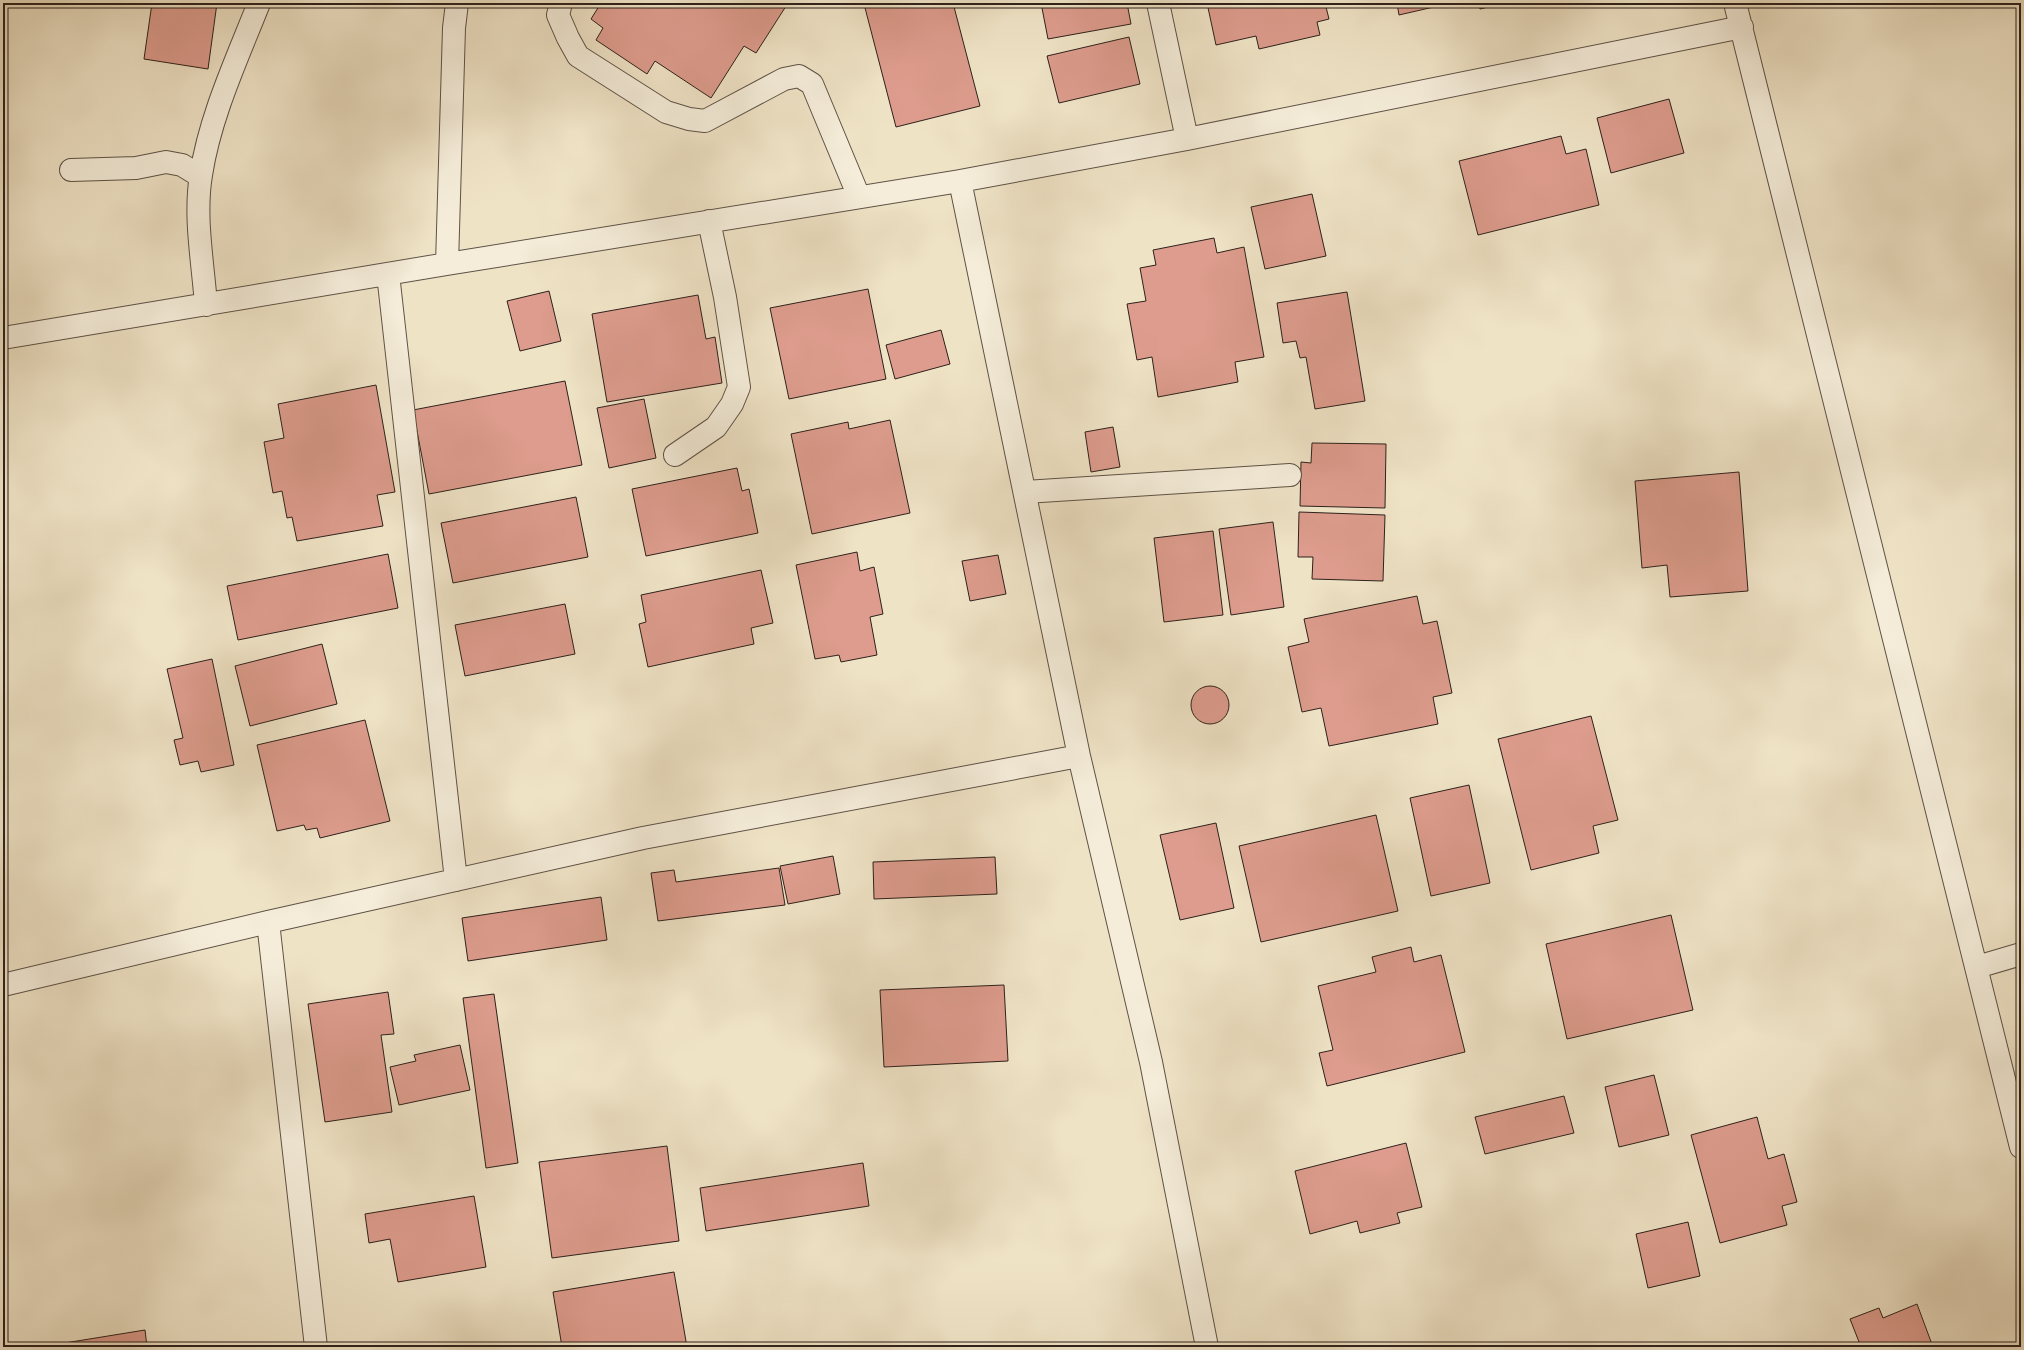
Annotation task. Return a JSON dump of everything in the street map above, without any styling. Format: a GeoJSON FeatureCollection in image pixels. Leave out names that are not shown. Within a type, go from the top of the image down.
{"type":"FeatureCollection","features":[{"type":"Feature","properties":{"kind":"street"},"geometry":{"type":"LineString","coordinates":[[206,305],[199,213],[200,176],[214,122],[259,3]]}},
{"type":"Feature","properties":{"kind":"street"},"geometry":{"type":"LineString","coordinates":[[447,264],[454,28],[457,3]]}},
{"type":"Feature","properties":{"kind":"street"},"geometry":{"type":"LineString","coordinates":[[561,3],[558,15],[578,56],[666,112],[689,119],[705,121],[784,79],[800,76],[812,84],[859,197]]}},
{"type":"Feature","properties":{"kind":"street"},"geometry":{"type":"LineString","coordinates":[[1158,3],[1187,139]]}},
{"type":"Feature","properties":{"kind":"street"},"geometry":{"type":"LineString","coordinates":[[1735,3],[2021,1147]]}},
{"type":"Feature","properties":{"kind":"street"},"geometry":{"type":"LineString","coordinates":[[3,338],[960,181],[1187,139],[1742,27]]}},
{"type":"Feature","properties":{"kind":"street"},"geometry":{"type":"LineString","coordinates":[[70,170],[136,168],[166,162],[182,165],[200,176]]}},
{"type":"Feature","properties":{"kind":"street"},"geometry":{"type":"LineString","coordinates":[[960,181],[1079,756],[1151,1062],[1207,1347]]}},
{"type":"Feature","properties":{"kind":"street"},"geometry":{"type":"LineString","coordinates":[[675,455],[716,427],[732,404],[739,387],[725,297],[709,221]]}},
{"type":"Feature","properties":{"kind":"street"},"geometry":{"type":"LineString","coordinates":[[388,274],[456,880]]}},
{"type":"Feature","properties":{"kind":"street"},"geometry":{"type":"LineString","coordinates":[[1025,492],[1290,475]]}},
{"type":"Feature","properties":{"kind":"street"},"geometry":{"type":"LineString","coordinates":[[3,985],[268,922],[643,838],[1079,756]]}},
{"type":"Feature","properties":{"kind":"street"},"geometry":{"type":"LineString","coordinates":[[268,922],[316,1347]]}},
{"type":"Feature","properties":{"kind":"street"},"geometry":{"type":"LineString","coordinates":[[1977,967],[2021,954]]}},
{"type":"Feature","properties":{"kind":"building"},"geometry":{"type":"Polygon","coordinates":[[[152,3],[217,3],[208,69],[144,59],[152,3]]]}},
{"type":"Feature","properties":{"kind":"building"},"geometry":{"type":"Polygon","coordinates":[[[601,3],[788,3],[756,53],[744,46],[711,98],[655,61],[647,74],[596,40],[603,28],[591,19],[601,3]]]}},
{"type":"Feature","properties":{"kind":"building"},"geometry":{"type":"Polygon","coordinates":[[[953,3],[980,106],[896,127],[864,4],[953,3]]]}},
{"type":"Feature","properties":{"kind":"building"},"geometry":{"type":"Polygon","coordinates":[[[1041,3],[1127,3],[1131,24],[1048,39],[1041,3]]]}},
{"type":"Feature","properties":{"kind":"building"},"geometry":{"type":"Polygon","coordinates":[[[1207,3],[1325,3],[1329,19],[1317,22],[1320,35],[1259,49],[1256,36],[1216,45],[1207,3]]]}},
{"type":"Feature","properties":{"kind":"building"},"geometry":{"type":"Polygon","coordinates":[[[1397,3],[1451,3],[1399,15],[1397,3]]]}},
{"type":"Feature","properties":{"kind":"building"},"geometry":{"type":"Polygon","coordinates":[[[1478,3],[1505,3],[1480,9],[1478,3]]]}},
{"type":"Feature","properties":{"kind":"building"},"geometry":{"type":"Polygon","coordinates":[[[1129,37],[1140,84],[1059,103],[1047,56],[1129,37]]]}},
{"type":"Feature","properties":{"kind":"building"},"geometry":{"type":"Polygon","coordinates":[[[1669,99],[1684,153],[1611,173],[1597,118],[1669,99]]]}},
{"type":"Feature","properties":{"kind":"building"},"geometry":{"type":"Polygon","coordinates":[[[1561,136],[1566,154],[1586,149],[1599,205],[1478,235],[1459,161],[1561,136]]]}},
{"type":"Feature","properties":{"kind":"building"},"geometry":{"type":"Polygon","coordinates":[[[1312,194],[1326,256],[1265,269],[1251,207],[1312,194]]]}},
{"type":"Feature","properties":{"kind":"building"},"geometry":{"type":"Polygon","coordinates":[[[1214,238],[1217,253],[1244,247],[1264,357],[1235,362],[1238,382],[1158,397],[1152,357],[1137,360],[1127,304],[1146,301],[1140,268],[1156,265],[1153,250],[1214,238]]]}},
{"type":"Feature","properties":{"kind":"building"},"geometry":{"type":"Polygon","coordinates":[[[868,289],[886,379],[789,399],[770,308],[868,289]]]}},
{"type":"Feature","properties":{"kind":"building"},"geometry":{"type":"Polygon","coordinates":[[[549,291],[561,341],[520,351],[507,301],[549,291]]]}},
{"type":"Feature","properties":{"kind":"building"},"geometry":{"type":"Polygon","coordinates":[[[1347,292],[1365,401],[1315,409],[1306,357],[1300,358],[1296,341],[1283,343],[1277,303],[1347,292]]]}},
{"type":"Feature","properties":{"kind":"building"},"geometry":{"type":"Polygon","coordinates":[[[698,295],[706,339],[715,337],[722,383],[607,402],[592,314],[698,295]]]}},
{"type":"Feature","properties":{"kind":"building"},"geometry":{"type":"Polygon","coordinates":[[[941,330],[950,364],[895,379],[886,345],[941,330]]]}},
{"type":"Feature","properties":{"kind":"building"},"geometry":{"type":"Polygon","coordinates":[[[565,381],[582,465],[429,494],[413,410],[565,381]]]}},
{"type":"Feature","properties":{"kind":"building"},"geometry":{"type":"Polygon","coordinates":[[[376,385],[395,492],[377,495],[383,526],[297,541],[292,517],[287,518],[282,491],[273,493],[264,442],[284,438],[278,404],[376,385]]]}},
{"type":"Feature","properties":{"kind":"building"},"geometry":{"type":"Polygon","coordinates":[[[644,399],[656,458],[609,468],[597,408],[644,399]]]}},
{"type":"Feature","properties":{"kind":"building"},"geometry":{"type":"Polygon","coordinates":[[[890,420],[910,513],[812,534],[791,434],[848,422],[849,429],[890,420]]]}},
{"type":"Feature","properties":{"kind":"building"},"geometry":{"type":"Polygon","coordinates":[[[1113,427],[1120,467],[1091,472],[1085,432],[1113,427]]]}},
{"type":"Feature","properties":{"kind":"building"},"geometry":{"type":"Polygon","coordinates":[[[1312,443],[1386,444],[1385,508],[1300,506],[1301,462],[1311,463],[1312,443]]]}},
{"type":"Feature","properties":{"kind":"building"},"geometry":{"type":"Polygon","coordinates":[[[737,468],[742,491],[749,489],[758,533],[646,556],[632,489],[737,468]]]}},
{"type":"Feature","properties":{"kind":"building"},"geometry":{"type":"Polygon","coordinates":[[[1739,472],[1748,591],[1670,597],[1667,565],[1642,568],[1635,481],[1739,472]]]}},
{"type":"Feature","properties":{"kind":"building"},"geometry":{"type":"Polygon","coordinates":[[[576,497],[588,557],[453,583],[441,523],[576,497]]]}},
{"type":"Feature","properties":{"kind":"building"},"geometry":{"type":"Polygon","coordinates":[[[1299,512],[1385,515],[1383,581],[1312,579],[1313,557],[1298,557],[1299,512]]]}},
{"type":"Feature","properties":{"kind":"building"},"geometry":{"type":"Polygon","coordinates":[[[1273,522],[1284,607],[1231,615],[1219,529],[1273,522]]]}},
{"type":"Feature","properties":{"kind":"building"},"geometry":{"type":"Polygon","coordinates":[[[1213,531],[1223,615],[1164,622],[1154,538],[1213,531]]]}},
{"type":"Feature","properties":{"kind":"building"},"geometry":{"type":"Polygon","coordinates":[[[857,552],[860,571],[874,567],[883,614],[870,617],[877,655],[841,662],[839,655],[815,659],[796,565],[857,552]]]}},
{"type":"Feature","properties":{"kind":"building"},"geometry":{"type":"Polygon","coordinates":[[[388,554],[398,608],[238,640],[227,586],[388,554]]]}},
{"type":"Feature","properties":{"kind":"building"},"geometry":{"type":"Polygon","coordinates":[[[998,555],[1006,594],[970,601],[962,561],[998,555]]]}},
{"type":"Feature","properties":{"kind":"building"},"geometry":{"type":"Polygon","coordinates":[[[761,570],[773,623],[751,628],[754,644],[648,667],[639,624],[646,622],[641,595],[761,570]]]}},
{"type":"Feature","properties":{"kind":"building"},"geometry":{"type":"Polygon","coordinates":[[[1417,596],[1423,624],[1437,621],[1452,693],[1433,697],[1438,724],[1329,746],[1321,708],[1302,712],[1288,647],[1309,642],[1304,619],[1417,596]]]}},
{"type":"Feature","properties":{"kind":"building"},"geometry":{"type":"Polygon","coordinates":[[[565,604],[575,654],[465,676],[455,625],[565,604]]]}},
{"type":"Feature","properties":{"kind":"building"},"geometry":{"type":"Polygon","coordinates":[[[322,644],[337,704],[250,726],[235,666],[322,644]]]}},
{"type":"Feature","properties":{"kind":"building"},"geometry":{"type":"Polygon","coordinates":[[[212,659],[234,765],[201,772],[198,761],[180,765],[174,740],[183,738],[167,669],[212,659]]]}},
{"type":"Feature","properties":{"kind":"building"},"geometry":{"type":"Polygon","coordinates":[[[1210,686],[1220,689],[1226,695],[1229,705],[1226,715],[1220,721],[1210,724],[1200,721],[1194,715],[1191,705],[1194,695],[1200,689],[1210,686]]]}},
{"type":"Feature","properties":{"kind":"building"},"geometry":{"type":"Polygon","coordinates":[[[1591,716],[1618,820],[1593,826],[1599,853],[1531,870],[1498,739],[1591,716]]]}},
{"type":"Feature","properties":{"kind":"building"},"geometry":{"type":"Polygon","coordinates":[[[365,720],[390,821],[320,838],[317,828],[306,830],[304,825],[277,831],[257,745],[365,720]]]}},
{"type":"Feature","properties":{"kind":"building"},"geometry":{"type":"Polygon","coordinates":[[[1469,785],[1490,883],[1431,896],[1410,798],[1469,785]]]}},
{"type":"Feature","properties":{"kind":"building"},"geometry":{"type":"Polygon","coordinates":[[[1376,815],[1398,911],[1261,942],[1239,846],[1376,815]]]}},
{"type":"Feature","properties":{"kind":"building"},"geometry":{"type":"Polygon","coordinates":[[[1216,823],[1234,908],[1180,920],[1160,835],[1216,823]]]}},
{"type":"Feature","properties":{"kind":"building"},"geometry":{"type":"Polygon","coordinates":[[[833,856],[840,894],[788,904],[780,866],[833,856]]]}},
{"type":"Feature","properties":{"kind":"building"},"geometry":{"type":"Polygon","coordinates":[[[995,857],[997,894],[874,899],[873,862],[995,857]]]}},
{"type":"Feature","properties":{"kind":"building"},"geometry":{"type":"Polygon","coordinates":[[[779,868],[785,905],[658,921],[651,873],[674,870],[676,882],[779,868]]]}},
{"type":"Feature","properties":{"kind":"building"},"geometry":{"type":"Polygon","coordinates":[[[601,897],[607,940],[468,961],[462,918],[601,897]]]}},
{"type":"Feature","properties":{"kind":"building"},"geometry":{"type":"Polygon","coordinates":[[[1671,915],[1693,1010],[1567,1039],[1546,944],[1671,915]]]}},
{"type":"Feature","properties":{"kind":"building"},"geometry":{"type":"Polygon","coordinates":[[[1411,947],[1414,962],[1441,955],[1465,1052],[1327,1086],[1319,1053],[1333,1050],[1318,986],[1376,972],[1372,957],[1411,947]]]}},
{"type":"Feature","properties":{"kind":"building"},"geometry":{"type":"Polygon","coordinates":[[[1004,985],[1008,1061],[884,1067],[880,990],[1004,985]]]}},
{"type":"Feature","properties":{"kind":"building"},"geometry":{"type":"Polygon","coordinates":[[[388,992],[394,1034],[381,1035],[392,1112],[325,1122],[308,1004],[388,992]]]}},
{"type":"Feature","properties":{"kind":"building"},"geometry":{"type":"Polygon","coordinates":[[[494,994],[518,1163],[486,1168],[463,998],[494,994]]]}},
{"type":"Feature","properties":{"kind":"building"},"geometry":{"type":"Polygon","coordinates":[[[460,1045],[470,1090],[399,1105],[390,1067],[416,1061],[414,1055],[460,1045]]]}},
{"type":"Feature","properties":{"kind":"building"},"geometry":{"type":"Polygon","coordinates":[[[1654,1075],[1669,1135],[1619,1147],[1605,1087],[1654,1075]]]}},
{"type":"Feature","properties":{"kind":"building"},"geometry":{"type":"Polygon","coordinates":[[[1564,1096],[1574,1133],[1485,1154],[1475,1117],[1564,1096]]]}},
{"type":"Feature","properties":{"kind":"building"},"geometry":{"type":"Polygon","coordinates":[[[1757,1117],[1768,1159],[1784,1154],[1797,1202],[1782,1206],[1787,1225],[1720,1243],[1691,1135],[1757,1117]]]}},
{"type":"Feature","properties":{"kind":"building"},"geometry":{"type":"Polygon","coordinates":[[[1406,1143],[1422,1207],[1397,1213],[1400,1223],[1360,1233],[1357,1221],[1310,1234],[1295,1171],[1406,1143]]]}},
{"type":"Feature","properties":{"kind":"building"},"geometry":{"type":"Polygon","coordinates":[[[667,1146],[679,1241],[552,1258],[539,1162],[667,1146]]]}},
{"type":"Feature","properties":{"kind":"building"},"geometry":{"type":"Polygon","coordinates":[[[863,1163],[869,1206],[706,1231],[700,1188],[863,1163]]]}},
{"type":"Feature","properties":{"kind":"building"},"geometry":{"type":"Polygon","coordinates":[[[474,1196],[486,1267],[398,1282],[390,1239],[369,1243],[365,1214],[474,1196]]]}},
{"type":"Feature","properties":{"kind":"building"},"geometry":{"type":"Polygon","coordinates":[[[1688,1222],[1700,1276],[1648,1288],[1636,1234],[1688,1222]]]}},
{"type":"Feature","properties":{"kind":"building"},"geometry":{"type":"Polygon","coordinates":[[[674,1272],[687,1347],[562,1347],[553,1292],[674,1272]]]}},
{"type":"Feature","properties":{"kind":"building"},"geometry":{"type":"Polygon","coordinates":[[[1917,1304],[1933,1347],[1861,1347],[1850,1319],[1879,1308],[1883,1318],[1917,1304]]]}},
{"type":"Feature","properties":{"kind":"building"},"geometry":{"type":"Polygon","coordinates":[[[145,1330],[147,1347],[40,1347],[145,1330]]]}}]}
